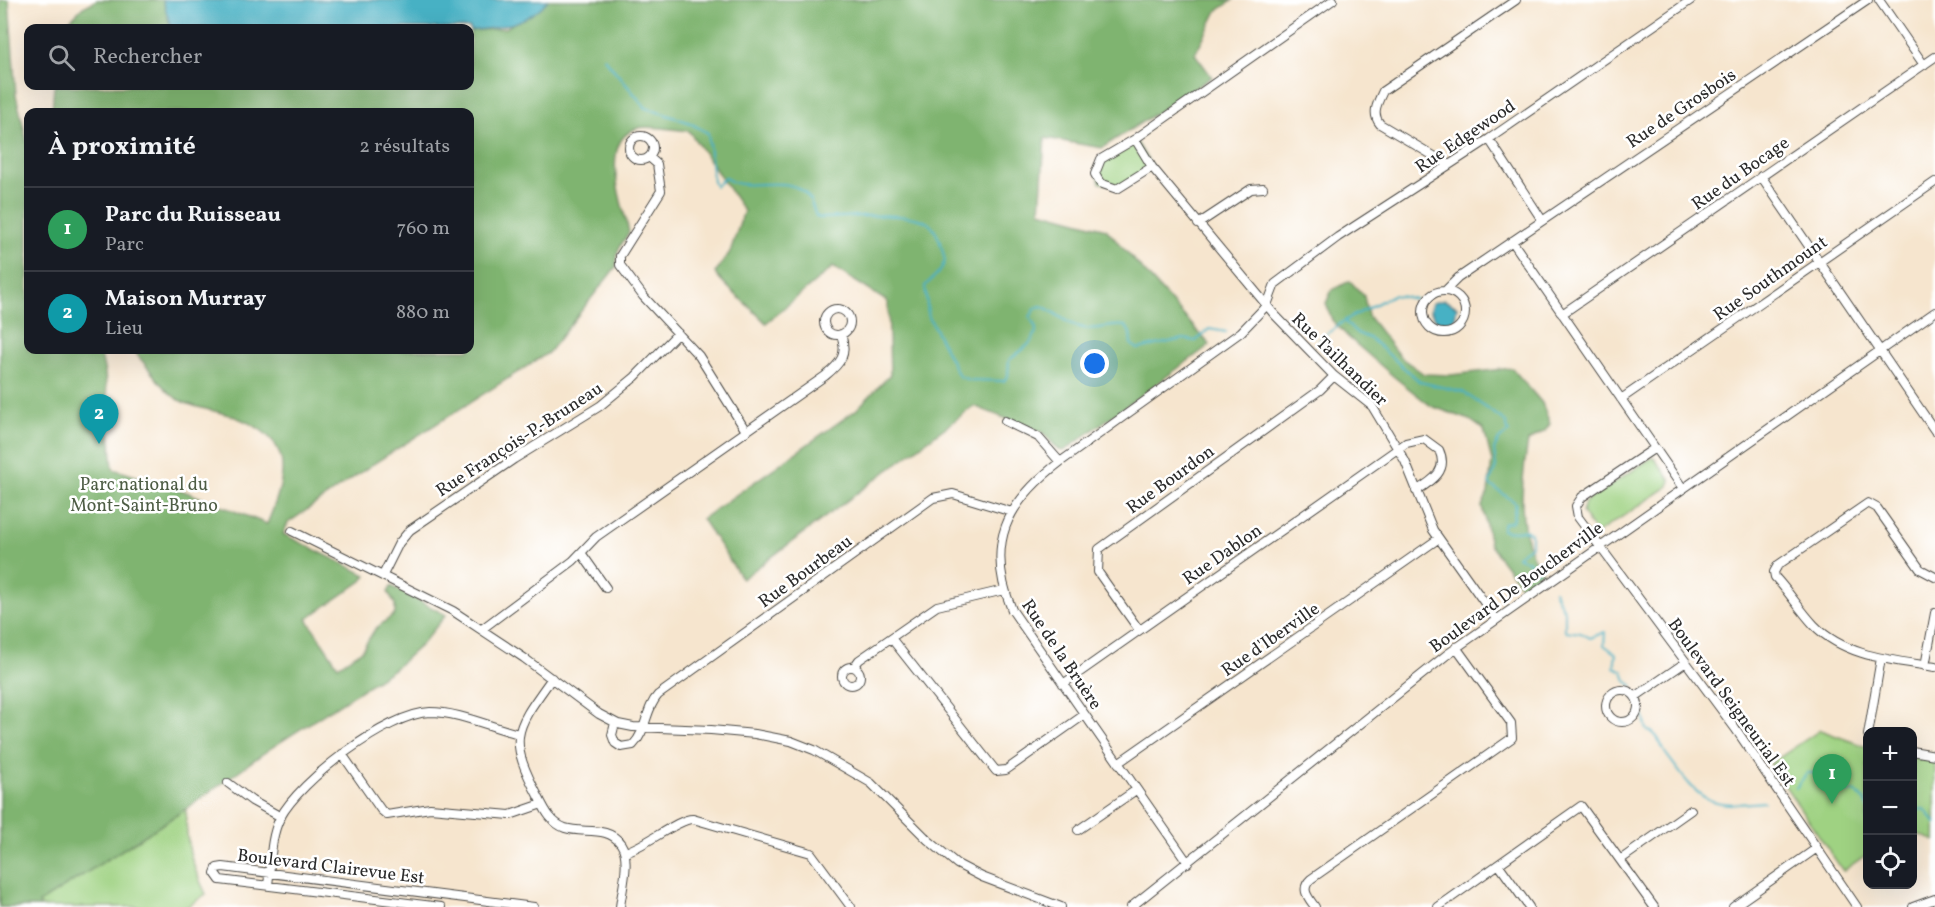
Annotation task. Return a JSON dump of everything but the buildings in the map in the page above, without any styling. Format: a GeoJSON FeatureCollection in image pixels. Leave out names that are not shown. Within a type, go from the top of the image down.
{"type":"FeatureCollection","features":[{"type":"Feature","properties":{"kind":"street"},"geometry":{"type":"LineString","coordinates":[[1152,167],[1118,189],[1110,188],[1096,179],[1096,168],[1101,159],[1135,139],[1333,0]]}},
{"type":"Feature","properties":{"kind":"street"},"geometry":{"type":"LineString","coordinates":[[1449,165],[1380,124],[1376,119],[1375,111],[1383,90],[1516,0]]}},
{"type":"Feature","properties":{"kind":"street","name":"Rue Edgewood"},"geometry":{"type":"LineString","coordinates":[[1267,305],[1275,284],[1338,237],[1489,139],[1691,0]]}},
{"type":"Feature","properties":{"kind":"street","name":"Rue de Grosbois"},"geometry":{"type":"LineString","coordinates":[[1445,291],[1458,278],[1542,220],[1868,0]]}},
{"type":"Feature","properties":{"kind":"street"},"geometry":{"type":"LineString","coordinates":[[1878,0],[1924,64]]}},
{"type":"Feature","properties":{"kind":"street","name":"Rue du Bocage"},"geometry":{"type":"LineString","coordinates":[[1562,314],[1935,57]]}},
{"type":"Feature","properties":{"kind":"street","name":"Rue Tailhandier"},"geometry":{"type":"LineString","coordinates":[[1135,139],[1152,167],[1267,305],[1334,376],[1372,406],[1398,449],[1438,539],[1496,619]]}},
{"type":"Feature","properties":{"kind":"street"},"geometry":{"type":"LineString","coordinates":[[1489,139],[1542,220]]}},
{"type":"Feature","properties":{"kind":"street"},"geometry":{"type":"LineString","coordinates":[[649,158],[657,164],[661,191],[620,256],[620,265],[643,296],[703,362],[747,431]]}},
{"type":"Feature","properties":{"kind":"street"},"geometry":{"type":"LineString","coordinates":[[1761,176],[1935,430]]}},
{"type":"Feature","properties":{"kind":"street","name":"Rue Southmount"},"geometry":{"type":"LineString","coordinates":[[1622,399],[1935,182]]}},
{"type":"Feature","properties":{"kind":"street"},"geometry":{"type":"LineString","coordinates":[[1198,224],[1251,189],[1263,189]]}},
{"type":"Feature","properties":{"kind":"street"},"geometry":{"type":"LineString","coordinates":[[1512,241],[1682,487]]}},
{"type":"Feature","properties":{"kind":"street"},"geometry":{"type":"LineString","coordinates":[[1445,291],[1458,296],[1466,314],[1461,326],[1443,333],[1430,328],[1426,322],[1424,308],[1431,296],[1445,291]]}},
{"type":"Feature","properties":{"kind":"street","name":"Rue de la Bruère"},"geometry":{"type":"LineString","coordinates":[[1188,863],[1012,610],[1004,590],[1001,549],[1012,512],[1026,491],[1060,462],[1241,332],[1267,305]]}},
{"type":"Feature","properties":{"kind":"street","name":"Boulevard De Boucherville"},"geometry":{"type":"LineString","coordinates":[[1131,907],[1456,647],[1935,312]]}},
{"type":"Feature","properties":{"kind":"street","name":"Rue François-P.-Bruneau"},"geometry":{"type":"LineString","coordinates":[[384,575],[402,540],[410,530],[514,459],[600,406],[635,377],[678,333]]}},
{"type":"Feature","properties":{"kind":"street"},"geometry":{"type":"LineString","coordinates":[[482,629],[582,554],[597,537],[835,368],[845,352],[841,334]]}},
{"type":"Feature","properties":{"kind":"street","name":"Rue Bourdon"},"geometry":{"type":"LineString","coordinates":[[1138,630],[1098,572],[1099,549],[1320,390],[1334,376]]}},
{"type":"Feature","properties":{"kind":"street"},"geometry":{"type":"LineString","coordinates":[[1005,421],[1038,436],[1060,462]]}},
{"type":"Feature","properties":{"kind":"street","name":"Rue Dablon"},"geometry":{"type":"LineString","coordinates":[[1063,684],[1398,449],[1412,440],[1421,439],[1433,443],[1441,453],[1443,462],[1439,474],[1416,491]]}},
{"type":"Feature","properties":{"kind":"street","name":"Boulevard Seigneurial Est"},"geometry":{"type":"LineString","coordinates":[[1655,448],[1578,501],[1578,517],[1686,662],[1857,907]]}},
{"type":"Feature","properties":{"kind":"street","name":"Rue Bourbeau"},"geometry":{"type":"LineString","coordinates":[[643,728],[650,707],[658,695],[933,498],[953,494],[1012,512]]}},
{"type":"Feature","properties":{"kind":"street"},"geometry":{"type":"LineString","coordinates":[[1935,577],[1920,569],[1877,508],[1868,503],[1775,570],[1775,578],[1821,632],[1844,647],[1881,658],[1935,667]]}},
{"type":"Feature","properties":{"kind":"street"},"geometry":{"type":"LineString","coordinates":[[292,531],[384,575],[482,629],[615,723],[643,728],[727,731],[767,736],[806,746],[871,783],[928,840],[957,864],[982,877],[1061,907]]}},
{"type":"Feature","properties":{"kind":"street","name":"Rue d'Iberville"},"geometry":{"type":"LineString","coordinates":[[1118,763],[1438,539]]}},
{"type":"Feature","properties":{"kind":"street"},"geometry":{"type":"LineString","coordinates":[[582,554],[606,588]]}},
{"type":"Feature","properties":{"kind":"street"},"geometry":{"type":"LineString","coordinates":[[854,667],[859,660],[941,604],[1004,590]]}},
{"type":"Feature","properties":{"kind":"street"},"geometry":{"type":"LineString","coordinates":[[1925,666],[1935,613]]}},
{"type":"Feature","properties":{"kind":"street"},"geometry":{"type":"LineString","coordinates":[[891,638],[999,772],[1006,770],[1084,715]]}},
{"type":"Feature","properties":{"kind":"street"},"geometry":{"type":"LineString","coordinates":[[1315,907],[1305,888],[1311,879],[1511,740],[1512,725],[1456,647]]}},
{"type":"Feature","properties":{"kind":"street"},"geometry":{"type":"LineString","coordinates":[[1869,727],[1881,658]]}},
{"type":"Feature","properties":{"kind":"street"},"geometry":{"type":"LineString","coordinates":[[1635,697],[1686,662]]}},
{"type":"Feature","properties":{"kind":"street"},"geometry":{"type":"LineString","coordinates":[[552,678],[527,714],[519,734],[518,749],[521,763],[551,819],[560,826],[610,834],[620,842],[625,852],[620,907]]}},
{"type":"Feature","properties":{"kind":"street"},"geometry":{"type":"LineString","coordinates":[[1617,691],[1627,691],[1635,697],[1636,712],[1629,720],[1619,721],[1607,712],[1609,697],[1617,691]]}},
{"type":"Feature","properties":{"kind":"street"},"geometry":{"type":"LineString","coordinates":[[268,885],[275,834],[281,817],[292,802],[342,754],[404,719],[425,713],[441,713],[519,734]]}},
{"type":"Feature","properties":{"kind":"street"},"geometry":{"type":"LineString","coordinates":[[615,723],[613,739],[621,747],[635,744],[643,728]]}},
{"type":"Feature","properties":{"kind":"street"},"geometry":{"type":"LineString","coordinates":[[1917,752],[1935,755]]}},
{"type":"Feature","properties":{"kind":"street"},"geometry":{"type":"LineString","coordinates":[[342,754],[381,810],[387,815],[430,808],[510,815],[542,804]]}},
{"type":"Feature","properties":{"kind":"street"},"geometry":{"type":"LineString","coordinates":[[228,783],[252,801],[281,817]]}},
{"type":"Feature","properties":{"kind":"street"},"geometry":{"type":"LineString","coordinates":[[1078,830],[1136,790]]}},
{"type":"Feature","properties":{"kind":"street"},"geometry":{"type":"LineString","coordinates":[[1438,907],[1578,807],[1582,807],[1654,907]]}},
{"type":"Feature","properties":{"kind":"street"},"geometry":{"type":"LineString","coordinates":[[1620,860],[1691,810]]}},
{"type":"Feature","properties":{"kind":"street"},"geometry":{"type":"LineString","coordinates":[[625,852],[646,844],[684,820],[693,819],[811,853],[848,899],[851,907]]}},
{"type":"Feature","properties":{"kind":"street"},"geometry":{"type":"LineString","coordinates":[[1732,907],[1817,848]]}},
{"type":"Feature","properties":{"kind":"street"},"geometry":{"type":"LineString","coordinates":[[1499,865],[1529,907]]}},
{"type":"Feature","properties":{"kind":"street","name":"Boulevard Clairevue Est"},"geometry":{"type":"LineString","coordinates":[[439,907],[220,880],[215,873],[220,867],[534,907]]}},
{"type":"Feature","properties":{"kind":"street"},"geometry":{"type":"LineString","coordinates":[[439,895],[439,907]]}},
{"type":"Feature","properties":{"kind":"street"},"geometry":{"type":"LineString","coordinates":[[1913,907],[1935,899]]}},
{"type":"Feature","properties":{"kind":"green space","name":"Parc national du Mont-Saint-Bruno"},"geometry":{"type":"Polygon","coordinates":[[[0,0],[9,0],[16,95],[24,129],[24,354],[101,354],[105,373],[113,469],[181,490],[267,524],[282,474],[277,447],[268,436],[254,426],[235,417],[176,398],[137,354],[474,354],[474,108],[52,108],[54,90],[474,90],[474,31],[506,28],[548,0],[1233,0],[1217,11],[1195,54],[1212,77],[1102,148],[1045,138],[1040,211],[1106,229],[1210,345],[1064,451],[1059,450],[1043,433],[974,406],[742,579],[702,519],[856,410],[890,375],[888,302],[833,267],[766,323],[715,273],[730,252],[744,211],[689,131],[655,127],[638,128],[626,135],[618,146],[616,174],[618,190],[629,232],[618,250],[616,267],[548,353],[373,464],[288,523],[283,534],[366,575],[362,581],[307,619],[338,666],[362,650],[375,629],[395,614],[395,604],[388,592],[391,586],[446,615],[421,645],[394,669],[271,748],[186,809],[39,903],[41,907],[0,907],[0,0]]]}},
{"type":"Feature","properties":{"kind":"green space"},"geometry":{"type":"Polygon","coordinates":[[[97,0],[163,0],[170,24],[66,24],[83,7],[97,0]]]}},
{"type":"Feature","properties":{"kind":"green space"},"geometry":{"type":"Polygon","coordinates":[[[1135,139],[1152,167],[1125,186],[1100,183],[1096,168],[1101,159],[1135,139]]]}},
{"type":"Feature","properties":{"kind":"green space"},"geometry":{"type":"Polygon","coordinates":[[[1350,281],[1364,296],[1368,316],[1400,357],[1424,374],[1451,375],[1512,368],[1542,403],[1550,424],[1545,431],[1528,441],[1523,475],[1522,509],[1527,542],[1542,572],[1521,586],[1490,545],[1482,506],[1488,493],[1492,461],[1484,430],[1470,420],[1431,406],[1348,337],[1332,320],[1326,303],[1332,290],[1350,281]]]}},
{"type":"Feature","properties":{"kind":"green space"},"geometry":{"type":"Polygon","coordinates":[[[1653,457],[1670,479],[1669,486],[1596,534],[1582,512],[1585,502],[1653,457]]]}},
{"type":"Feature","properties":{"kind":"green space"},"geometry":{"type":"Polygon","coordinates":[[[1820,730],[1863,746],[1863,857],[1843,871],[1770,764],[1820,730]]]}},
{"type":"Feature","properties":{"kind":"green space"},"geometry":{"type":"Polygon","coordinates":[[[1917,757],[1935,760],[1935,841],[1918,834],[1917,757]]]}},
{"type":"Feature","properties":{"kind":"green space"},"geometry":{"type":"Polygon","coordinates":[[[186,809],[190,853],[206,894],[187,907],[0,907],[0,843],[39,903],[186,809]]]}},
{"type":"Feature","properties":{"kind":"water"},"geometry":{"type":"Polygon","coordinates":[[[163,0],[548,0],[522,20],[474,30],[474,24],[170,24],[163,0]]]}},
{"type":"Feature","properties":{"kind":"water"},"geometry":{"type":"Polygon","coordinates":[[[1444,300],[1457,307],[1454,322],[1446,327],[1439,325],[1430,310],[1432,303],[1444,300]]]}},
{"type":"Feature","properties":{"kind":"waterway"},"geometry":{"type":"LineString","coordinates":[[604,58],[646,108],[688,122],[708,133],[713,182],[716,186],[725,177],[743,184],[790,185],[801,190],[809,198],[816,216],[820,218],[892,216],[919,219],[928,223],[937,236],[945,261],[940,271],[925,286],[928,315],[959,376],[969,380],[1004,381],[1008,376],[1009,360],[1026,347],[1035,335],[1036,328],[1030,317],[1036,308],[1041,306],[1072,324],[1084,328],[1126,326],[1130,333],[1131,344],[1138,349],[1183,339],[1196,341],[1209,329],[1226,332]]}},
{"type":"Feature","properties":{"kind":"waterway"},"geometry":{"type":"LineString","coordinates":[[1344,321],[1393,295],[1416,299]]}},
{"type":"Feature","properties":{"kind":"waterway"},"geometry":{"type":"LineString","coordinates":[[1319,340],[1344,321],[1357,333],[1371,339],[1420,382],[1463,392],[1505,421],[1509,432],[1499,439],[1494,450],[1496,467],[1489,484],[1516,503],[1512,521],[1504,523],[1502,530],[1509,532],[1524,530],[1531,533],[1531,546],[1517,556],[1530,563],[1537,571]]}},
{"type":"Feature","properties":{"kind":"waterway"},"geometry":{"type":"LineString","coordinates":[[1554,591],[1565,612],[1565,631],[1581,633],[1590,638],[1605,632],[1604,645],[1616,654],[1614,667],[1623,671],[1626,681],[1633,686]]}},
{"type":"Feature","properties":{"kind":"waterway"},"geometry":{"type":"LineString","coordinates":[[1643,715],[1647,730],[1657,737],[1666,754],[1688,782],[1706,798],[1728,804],[1764,802]]}},
{"type":"Feature","properties":{"kind":"waterway"},"geometry":{"type":"LineString","coordinates":[[1796,788],[1807,773],[1814,773],[1830,790],[1857,793],[1863,799]]}},
{"type":"Feature","properties":{"kind":"waterway"},"geometry":{"type":"LineString","coordinates":[[1917,810],[1925,809],[1935,823]]}},
{"type":"Feature","properties":{"kind":"place","name":"Maison Murray"},"geometry":{"type":"Point","coordinates":[99,444]}},
{"type":"Feature","properties":{"kind":"place","name":"Parc du Ruisseau"},"geometry":{"type":"Point","coordinates":[1832,804]}}]}
